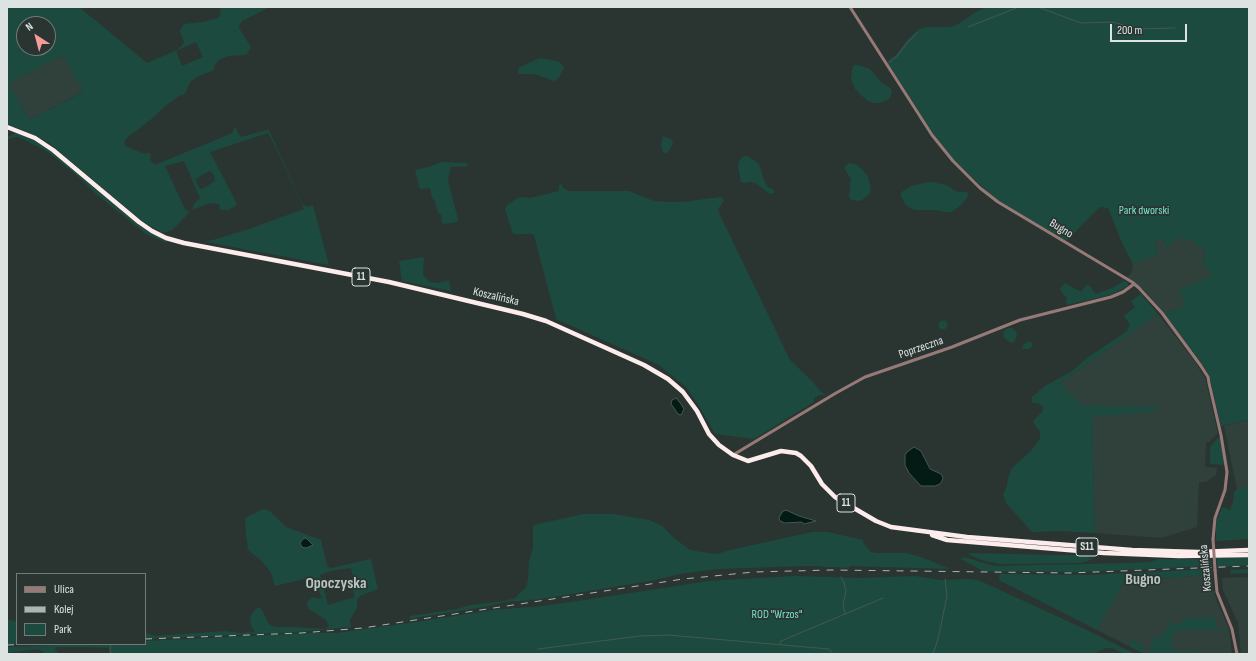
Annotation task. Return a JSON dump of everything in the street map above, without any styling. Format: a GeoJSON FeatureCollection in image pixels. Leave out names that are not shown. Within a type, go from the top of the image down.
{"type":"FeatureCollection","features":[{"type":"Feature","properties":{"kind":"highway","name":"Koszalińska"},"geometry":{"type":"LineString","coordinates":[[7,127],[35,138],[53,150],[129,215],[146,228],[160,235],[174,240],[210,248],[389,282],[537,318],[644,365],[668,379],[683,392],[690,401],[709,434],[719,445],[733,455]]}},
{"type":"Feature","properties":{"kind":"highway","name":"11"},"geometry":{"type":"LineString","coordinates":[[733,455],[748,461],[781,451],[796,453],[811,466],[828,491],[860,512],[876,521],[891,526],[925,532],[947,540]]}},
{"type":"Feature","properties":{"kind":"highway","name":"S11"},"geometry":{"type":"LineString","coordinates":[[925,532],[975,538],[1132,550],[1198,552],[1249,550]]}},
{"type":"Feature","properties":{"kind":"highway","name":"S11"},"geometry":{"type":"LineString","coordinates":[[947,540],[1151,555],[1249,555]]}},
{"type":"Feature","properties":{"kind":"street","name":"Bugno"},"geometry":{"type":"LineString","coordinates":[[850,7],[932,136],[953,161],[980,188],[998,202],[1134,284],[1143,291],[1162,313],[1208,377],[1224,447],[1227,466],[1227,479]]}},
{"type":"Feature","properties":{"kind":"street","name":"Poprzeczna"},"geometry":{"type":"LineString","coordinates":[[733,455],[840,390],[865,377],[952,347],[1020,320],[1112,297],[1134,284]]}},
{"type":"Feature","properties":{"kind":"street","name":"Koszalińska"},"geometry":{"type":"LineString","coordinates":[[1227,479],[1224,496],[1215,518],[1213,538],[1217,592],[1232,629],[1237,654]]}},
{"type":"Feature","properties":{"kind":"shaded area"},"geometry":{"type":"Polygon","coordinates":[[[63,55],[84,91],[29,120],[9,83],[63,55]]]}},
{"type":"Feature","properties":{"kind":"shaded area"},"geometry":{"type":"Polygon","coordinates":[[[1180,237],[1191,239],[1195,244],[1203,248],[1206,255],[1202,261],[1213,276],[1180,290],[1185,305],[1165,314],[1144,290],[1127,278],[1132,272],[1133,264],[1158,254],[1154,242],[1163,239],[1167,248],[1180,237]]]}},
{"type":"Feature","properties":{"kind":"shaded area"},"geometry":{"type":"Polygon","coordinates":[[[1158,314],[1195,362],[1205,378],[1218,433],[1209,442],[1206,442],[1205,467],[1217,468],[1216,475],[1206,482],[1199,482],[1197,527],[1161,538],[1095,533],[1092,417],[1060,383],[1158,314]]]}},
{"type":"Feature","properties":{"kind":"shaded area"},"geometry":{"type":"Polygon","coordinates":[[[676,398],[684,409],[681,415],[678,414],[671,404],[672,400],[676,398]]]}},
{"type":"Feature","properties":{"kind":"shaded area"},"geometry":{"type":"Polygon","coordinates":[[[1249,420],[1249,487],[1237,489],[1224,426],[1249,420]]]}},
{"type":"Feature","properties":{"kind":"shaded area"},"geometry":{"type":"Polygon","coordinates":[[[914,447],[921,451],[930,469],[941,474],[943,478],[940,484],[935,486],[921,486],[909,473],[905,465],[905,455],[914,447]]]}},
{"type":"Feature","properties":{"kind":"shaded area"},"geometry":{"type":"Polygon","coordinates":[[[786,510],[816,521],[804,524],[802,522],[785,523],[780,521],[779,518],[782,512],[786,510]]]}},
{"type":"Feature","properties":{"kind":"shaded area"},"geometry":{"type":"Polygon","coordinates":[[[304,538],[313,545],[306,548],[302,547],[300,543],[304,538]]]}},
{"type":"Feature","properties":{"kind":"shaded area"},"geometry":{"type":"Polygon","coordinates":[[[1212,575],[1213,589],[1216,599],[1229,629],[1232,654],[1145,654],[1097,630],[1127,577],[1137,580],[1212,575]]]}},
{"type":"Feature","properties":{"kind":"shaded area"},"geometry":{"type":"Polygon","coordinates":[[[1249,577],[1249,654],[1241,654],[1238,623],[1223,590],[1222,578],[1249,577]]]}},
{"type":"Feature","properties":{"kind":"green space"},"geometry":{"type":"Polygon","coordinates":[[[7,7],[79,7],[147,63],[175,51],[182,46],[184,42],[180,30],[184,24],[203,22],[218,18],[221,14],[220,7],[270,7],[242,21],[239,26],[251,47],[247,54],[228,56],[219,60],[215,64],[214,70],[199,76],[190,82],[185,94],[179,96],[165,106],[154,117],[128,137],[124,144],[144,154],[151,154],[150,160],[154,164],[157,164],[232,133],[235,127],[241,137],[269,130],[302,204],[307,207],[313,205],[329,265],[206,242],[249,229],[304,209],[268,133],[210,152],[237,204],[228,210],[220,209],[219,204],[214,203],[192,210],[194,204],[200,198],[184,161],[165,166],[185,210],[189,211],[188,214],[172,230],[163,233],[142,221],[49,143],[30,133],[7,124],[7,7]],[[196,42],[176,51],[182,66],[203,57],[196,42]],[[63,55],[9,83],[29,120],[83,92],[63,55]],[[210,171],[195,179],[200,189],[215,181],[214,175],[210,171]]]}},
{"type":"Feature","properties":{"kind":"green space","name":"Park dworski"},"geometry":{"type":"Polygon","coordinates":[[[986,7],[1249,7],[1249,420],[1221,426],[1207,371],[1165,314],[1185,305],[1179,290],[1212,276],[1202,261],[1206,255],[1203,248],[1195,244],[1191,239],[1184,241],[1180,237],[1167,248],[1163,239],[1154,242],[1158,254],[1133,264],[1123,245],[1108,208],[1100,207],[1066,241],[999,201],[954,160],[934,135],[887,61],[896,55],[908,39],[919,29],[927,27],[950,27],[958,24],[986,7]]]}},
{"type":"Feature","properties":{"kind":"green space"},"geometry":{"type":"Polygon","coordinates":[[[540,58],[557,61],[562,64],[564,68],[558,79],[554,81],[535,74],[518,73],[520,67],[540,58]]]}},
{"type":"Feature","properties":{"kind":"green space"},"geometry":{"type":"Polygon","coordinates":[[[854,65],[868,68],[881,82],[890,88],[892,93],[889,99],[880,103],[874,103],[868,101],[862,96],[855,89],[851,80],[854,65]]]}},
{"type":"Feature","properties":{"kind":"green space"},"geometry":{"type":"Polygon","coordinates":[[[16,133],[34,140],[52,152],[138,224],[165,240],[167,243],[146,234],[96,194],[80,178],[48,152],[19,137],[7,140],[7,137],[16,133]]]}},
{"type":"Feature","properties":{"kind":"green space"},"geometry":{"type":"Polygon","coordinates":[[[663,136],[671,139],[673,143],[666,153],[663,153],[661,145],[663,136]]]}},
{"type":"Feature","properties":{"kind":"green space"},"geometry":{"type":"Polygon","coordinates":[[[743,156],[748,156],[759,164],[764,180],[768,187],[774,190],[774,193],[770,194],[755,183],[741,182],[738,167],[739,161],[743,156]]]}},
{"type":"Feature","properties":{"kind":"green space"},"geometry":{"type":"Polygon","coordinates":[[[442,162],[467,163],[468,166],[450,167],[448,181],[458,219],[457,222],[444,224],[442,223],[441,214],[438,213],[435,201],[432,198],[430,188],[420,189],[415,170],[442,162]]]}},
{"type":"Feature","properties":{"kind":"green space"},"geometry":{"type":"Polygon","coordinates":[[[848,163],[855,164],[862,169],[868,177],[871,188],[870,193],[862,200],[858,201],[850,199],[851,179],[844,168],[848,163]]]}},
{"type":"Feature","properties":{"kind":"green space"},"geometry":{"type":"Polygon","coordinates":[[[932,182],[946,185],[958,192],[967,192],[967,198],[952,212],[916,210],[905,204],[900,194],[903,191],[912,186],[932,182]]]}},
{"type":"Feature","properties":{"kind":"green space"},"geometry":{"type":"Polygon","coordinates":[[[561,183],[563,188],[569,191],[629,191],[654,201],[682,202],[720,197],[723,198],[724,201],[718,209],[719,213],[790,360],[822,393],[829,393],[824,395],[819,395],[814,398],[814,402],[754,439],[715,434],[686,387],[659,365],[556,319],[534,235],[513,234],[505,209],[507,205],[519,197],[530,198],[559,191],[559,185],[561,183]]]}},
{"type":"Feature","properties":{"kind":"green space"},"geometry":{"type":"Polygon","coordinates":[[[424,257],[423,274],[429,282],[439,283],[449,280],[451,291],[402,281],[399,261],[424,257]]]}},
{"type":"Feature","properties":{"kind":"green space"},"geometry":{"type":"Polygon","coordinates":[[[1124,281],[1128,283],[1128,286],[1110,295],[1067,305],[1067,298],[1060,289],[1065,283],[1081,292],[1087,285],[1091,287],[1096,294],[1114,287],[1124,281]]]}},
{"type":"Feature","properties":{"kind":"green space"},"geometry":{"type":"Polygon","coordinates":[[[1141,294],[1158,314],[1060,383],[1083,407],[1086,405],[1158,407],[1158,411],[1092,417],[1095,533],[1060,531],[1032,532],[1006,503],[1003,495],[1012,468],[1030,452],[1040,438],[1040,432],[1033,421],[1043,411],[1043,407],[1037,403],[1033,403],[1032,397],[1045,386],[1072,371],[1087,358],[1126,332],[1130,325],[1124,316],[1135,307],[1131,301],[1141,294]]]}},
{"type":"Feature","properties":{"kind":"green space"},"geometry":{"type":"Polygon","coordinates":[[[941,321],[945,321],[947,325],[945,329],[941,329],[939,327],[939,323],[941,321]]]}},
{"type":"Feature","properties":{"kind":"green space"},"geometry":{"type":"Polygon","coordinates":[[[1009,328],[1012,328],[1017,333],[1015,341],[1012,343],[1004,338],[1003,333],[1009,328]]]}},
{"type":"Feature","properties":{"kind":"green space"},"geometry":{"type":"Polygon","coordinates":[[[1030,341],[1033,343],[1032,347],[1029,349],[1022,348],[1024,344],[1030,341]]]}},
{"type":"Feature","properties":{"kind":"green space"},"geometry":{"type":"Polygon","coordinates":[[[1218,438],[1220,438],[1225,462],[1222,465],[1210,463],[1210,447],[1218,438]]]}},
{"type":"Feature","properties":{"kind":"green space"},"geometry":{"type":"Polygon","coordinates":[[[1249,487],[1249,539],[1216,541],[1216,524],[1222,507],[1230,510],[1234,492],[1237,489],[1249,487]]]}},
{"type":"Feature","properties":{"kind":"green space"},"geometry":{"type":"Polygon","coordinates":[[[263,509],[267,510],[286,527],[321,540],[328,567],[331,568],[371,559],[378,589],[360,596],[357,599],[357,608],[350,620],[351,627],[298,632],[146,639],[146,633],[156,636],[225,631],[240,633],[255,632],[251,626],[250,619],[252,613],[258,607],[262,610],[269,624],[275,627],[325,629],[329,626],[326,620],[309,609],[307,605],[308,601],[312,597],[322,599],[314,578],[312,577],[275,586],[270,571],[261,560],[248,549],[245,518],[263,509]],[[304,538],[304,547],[313,545],[304,538]],[[351,568],[331,571],[320,575],[328,605],[355,597],[352,588],[354,581],[351,568]]]}},
{"type":"Feature","properties":{"kind":"green space"},"geometry":{"type":"Polygon","coordinates":[[[584,514],[613,514],[649,520],[662,526],[674,538],[690,550],[708,553],[717,554],[812,532],[828,532],[863,540],[864,545],[871,552],[906,553],[921,557],[950,569],[803,566],[718,569],[680,574],[650,581],[540,599],[511,601],[484,607],[409,619],[410,616],[515,598],[526,587],[528,580],[529,561],[533,548],[533,525],[584,514]]]}},
{"type":"Feature","properties":{"kind":"green space"},"geometry":{"type":"Polygon","coordinates":[[[969,553],[1083,555],[1093,559],[1082,563],[1000,564],[985,561],[969,555],[969,553]]]}},
{"type":"Feature","properties":{"kind":"green space"},"geometry":{"type":"Polygon","coordinates":[[[964,557],[997,566],[1128,563],[1150,562],[1158,559],[1211,559],[1212,566],[1075,572],[983,571],[961,559],[964,557]]]}},
{"type":"Feature","properties":{"kind":"green space"},"geometry":{"type":"Polygon","coordinates":[[[1249,557],[1249,565],[1217,567],[1217,558],[1249,557]]]}},
{"type":"Feature","properties":{"kind":"green space"},"geometry":{"type":"Polygon","coordinates":[[[1212,569],[1212,575],[1137,580],[1127,577],[1097,630],[999,580],[1000,574],[1087,575],[1212,569]]]}},
{"type":"Feature","properties":{"kind":"green space"},"geometry":{"type":"Polygon","coordinates":[[[1249,569],[1249,573],[1231,574],[1230,570],[1249,569]]]}},
{"type":"Feature","properties":{"kind":"green space","name":"ROD \"Wrzos\""},"geometry":{"type":"Polygon","coordinates":[[[794,576],[861,578],[915,576],[941,580],[978,580],[1135,654],[1125,654],[1110,648],[1103,649],[1093,654],[110,654],[109,648],[83,647],[56,647],[55,650],[60,654],[47,654],[39,649],[7,653],[7,647],[55,645],[146,645],[146,641],[336,633],[493,610],[542,606],[709,581],[794,576]]]}},
{"type":"Feature","properties":{"kind":"green space"},"geometry":{"type":"Polygon","coordinates":[[[1214,617],[1217,628],[1228,630],[1176,630],[1171,647],[1174,651],[1187,653],[1188,650],[1209,654],[1150,654],[1150,649],[1154,638],[1163,636],[1170,622],[1173,622],[1174,625],[1181,624],[1183,619],[1214,617]]]}},
{"type":"Feature","properties":{"kind":"green space"},"geometry":{"type":"Polygon","coordinates":[[[7,619],[16,622],[16,644],[7,645],[7,619]]]}},
{"type":"Feature","properties":{"kind":"green space"},"geometry":{"type":"Polygon","coordinates":[[[1133,640],[1144,647],[1145,650],[1143,652],[1129,646],[1130,642],[1133,640]]]}},
{"type":"Feature","properties":{"kind":"waterway"},"geometry":{"type":"LineString","coordinates":[[968,27],[1019,7]]}},
{"type":"Feature","properties":{"kind":"waterway"},"geometry":{"type":"LineString","coordinates":[[1038,7],[1081,23],[1113,22],[1137,29],[1175,28]]}},
{"type":"Feature","properties":{"kind":"waterway"},"geometry":{"type":"LineString","coordinates":[[889,63],[917,33]]}},
{"type":"Feature","properties":{"kind":"waterway"},"geometry":{"type":"LineString","coordinates":[[841,577],[846,591],[843,605],[845,614]]}},
{"type":"Feature","properties":{"kind":"waterway"},"geometry":{"type":"LineString","coordinates":[[933,654],[938,639],[947,596],[945,579]]}},
{"type":"Feature","properties":{"kind":"waterway"},"geometry":{"type":"LineString","coordinates":[[780,644],[781,641],[883,598]]}},
{"type":"Feature","properties":{"kind":"waterway"},"geometry":{"type":"LineString","coordinates":[[538,649],[640,636],[668,635],[829,649],[833,654]]}},
{"type":"Feature","properties":{"kind":"waterway"},"geometry":{"type":"LineString","coordinates":[[111,645],[110,651],[112,654]]}},
{"type":"Feature","properties":{"kind":"railway"},"geometry":{"type":"LineString","coordinates":[[146,639],[301,633],[363,628],[683,579],[754,572],[831,570],[1069,573],[1249,566]]}},
{"type":"Feature","properties":{"kind":"railway"},"geometry":{"type":"LineString","coordinates":[[7,645],[16,645]]}},
{"type":"Feature","properties":{"kind":"district","name":"Bugno"},"geometry":{"type":"Point","coordinates":[1143,580]}},
{"type":"Feature","properties":{"kind":"district","name":"Opoczyska"},"geometry":{"type":"Point","coordinates":[336,584]}}]}
